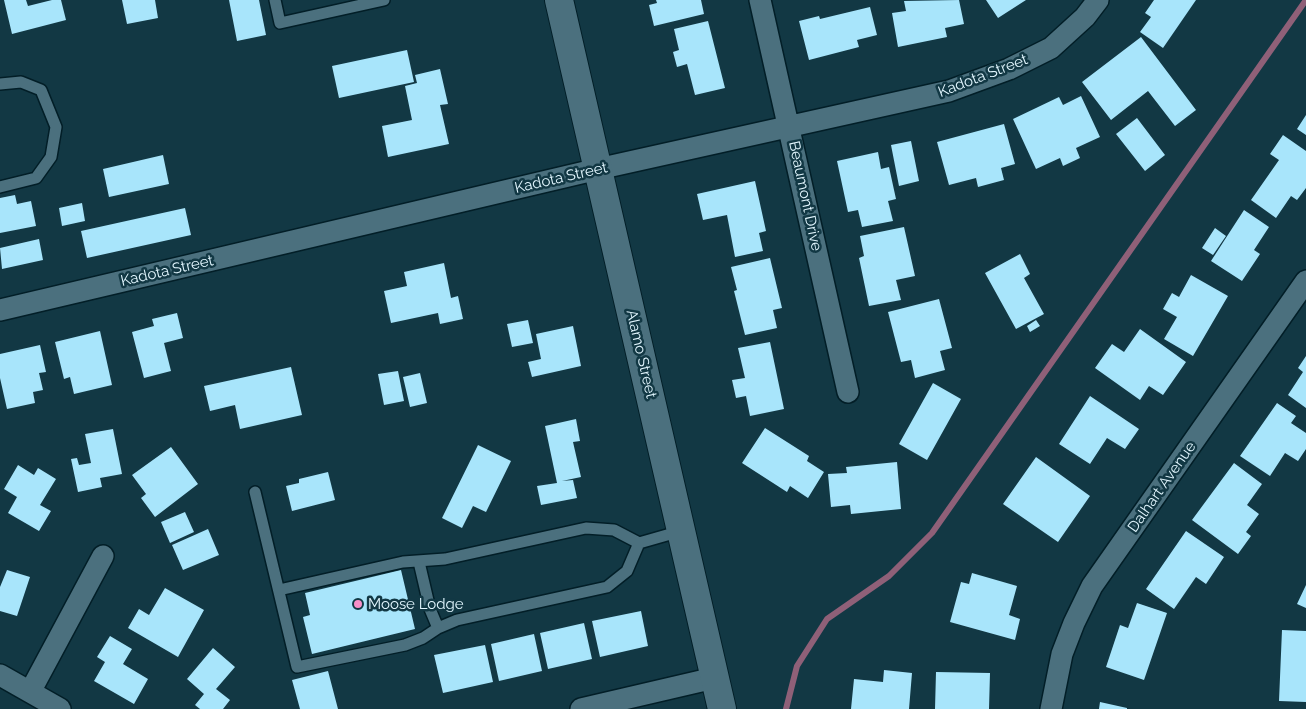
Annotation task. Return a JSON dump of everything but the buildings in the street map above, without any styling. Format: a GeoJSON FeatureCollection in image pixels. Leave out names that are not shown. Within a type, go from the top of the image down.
{"type":"FeatureCollection","features":[{"type":"Feature","properties":{"kind":"main road","name":"Alamo Street"},"geometry":{"type":"LineString","coordinates":[[559,0],[722,709]]}},
{"type":"Feature","properties":{"kind":"street","name":"Beaumont Drive"},"geometry":{"type":"LineString","coordinates":[[760,0],[848,392]]}},
{"type":"Feature","properties":{"kind":"street","name":"Kadota Street"},"geometry":{"type":"LineString","coordinates":[[0,310],[598,169],[949,91],[1008,68],[1051,48],[1085,18],[1098,0]]}},
{"type":"Feature","properties":{"kind":"street","name":"Dalhart Avenue"},"geometry":{"type":"LineString","coordinates":[[1051,709],[1062,654],[1074,623],[1092,586],[1306,281]]}},
{"type":"Feature","properties":{"kind":"street"},"geometry":{"type":"LineString","coordinates":[[30,692],[103,556]]}},
{"type":"Feature","properties":{"kind":"street"},"geometry":{"type":"LineString","coordinates":[[0,675],[60,709]]}},
{"type":"Feature","properties":{"kind":"street"},"geometry":{"type":"LineString","coordinates":[[581,709],[714,678]]}},
{"type":"Feature","properties":{"kind":"lane"},"geometry":{"type":"LineString","coordinates":[[275,0],[280,23],[384,0]]}},
{"type":"Feature","properties":{"kind":"lane"},"geometry":{"type":"LineString","coordinates":[[0,84],[21,82],[41,90],[56,127],[51,157],[36,178],[0,187]]}},
{"type":"Feature","properties":{"kind":"lane"},"geometry":{"type":"LineString","coordinates":[[255,492],[297,667],[405,645],[457,620],[607,587],[627,571],[639,543]]}},
{"type":"Feature","properties":{"kind":"lane"},"geometry":{"type":"LineString","coordinates":[[279,590],[403,562],[445,559],[586,528],[614,530],[639,543],[681,531]]}},
{"type":"Feature","properties":{"kind":"lane"},"geometry":{"type":"LineString","coordinates":[[419,562],[430,609],[438,628]]}},
{"type":"Feature","properties":{"kind":"waterway"},"geometry":{"type":"LineString","coordinates":[[786,709],[797,666],[827,619],[889,576],[932,533],[1306,0]]}},
{"type":"Feature","properties":{"kind":"place","name":"Moose Lodge"},"geometry":{"type":"Point","coordinates":[358,604]}}]}
